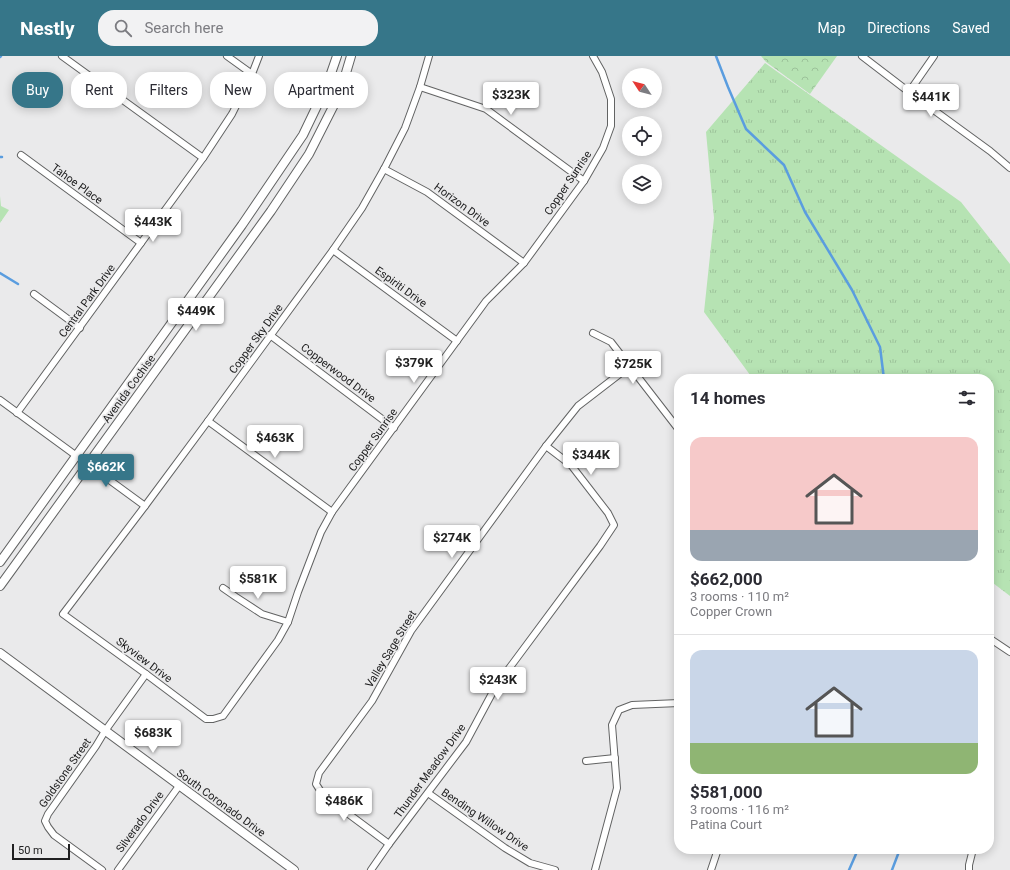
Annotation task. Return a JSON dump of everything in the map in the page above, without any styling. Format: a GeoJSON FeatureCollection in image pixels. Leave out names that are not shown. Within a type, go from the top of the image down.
{"type":"FeatureCollection","features":[{"type":"Feature","properties":{"kind":"street"},"geometry":{"type":"LineString","coordinates":[[62,56],[203,158]]}},
{"type":"Feature","properties":{"kind":"street"},"geometry":{"type":"LineString","coordinates":[[227,56],[249,72]]}},
{"type":"Feature","properties":{"kind":"street","name":"Central Park Drive"},"geometry":{"type":"LineString","coordinates":[[253,72],[259,56]]}},
{"type":"Feature","properties":{"kind":"street","name":"Avenida Cochise"},"geometry":{"type":"LineString","coordinates":[[0,562],[242,225],[303,135],[327,85],[337,56]]}},
{"type":"Feature","properties":{"kind":"street","name":"Avenida Cochise"},"geometry":{"type":"LineString","coordinates":[[0,586],[271,211],[309,154],[340,93],[351,56]]}},
{"type":"Feature","properties":{"kind":"street","name":"Copper Sky Drive"},"geometry":{"type":"LineString","coordinates":[[63,614],[208,421],[362,208],[405,128],[420,87],[429,56]]}},
{"type":"Feature","properties":{"kind":"street","name":"Copper Sunrise"},"geometry":{"type":"LineString","coordinates":[[213,720],[223,716],[278,640],[288,622],[321,532],[332,512],[486,301],[524,263],[584,180],[603,148],[611,126],[611,99],[602,72],[593,56]]}},
{"type":"Feature","properties":{"kind":"street"},"geometry":{"type":"LineString","coordinates":[[862,56],[990,151],[1010,168]]}},
{"type":"Feature","properties":{"kind":"street"},"geometry":{"type":"LineString","coordinates":[[909,92],[934,56]]}},
{"type":"Feature","properties":{"kind":"street"},"geometry":{"type":"LineString","coordinates":[[420,87],[486,109],[584,180]]}},
{"type":"Feature","properties":{"kind":"street","name":"Central Park Drive"},"geometry":{"type":"LineString","coordinates":[[18,413],[203,158],[235,108]]}},
{"type":"Feature","properties":{"kind":"street","name":"Tahoe Place"},"geometry":{"type":"LineString","coordinates":[[21,155],[141,243]]}},
{"type":"Feature","properties":{"kind":"street","name":"Horizon Drive"},"geometry":{"type":"LineString","coordinates":[[384,169],[428,192],[524,263]]}},
{"type":"Feature","properties":{"kind":"street","name":"Espiriti Drive"},"geometry":{"type":"LineString","coordinates":[[333,250],[457,341]]}},
{"type":"Feature","properties":{"kind":"street"},"geometry":{"type":"LineString","coordinates":[[34,294],[80,328]]}},
{"type":"Feature","properties":{"kind":"street"},"geometry":{"type":"LineString","coordinates":[[593,333],[610,342],[674,423]]}},
{"type":"Feature","properties":{"kind":"street","name":"Copperwood Drive"},"geometry":{"type":"LineString","coordinates":[[270,335],[394,428]]}},
{"type":"Feature","properties":{"kind":"street","name":"Valley Sage Street"},"geometry":{"type":"LineString","coordinates":[[389,844],[323,795],[316,784],[319,773],[372,701],[411,631],[546,446],[578,406],[630,366]]}},
{"type":"Feature","properties":{"kind":"street"},"geometry":{"type":"LineString","coordinates":[[0,400],[145,506]]}},
{"type":"Feature","properties":{"kind":"street"},"geometry":{"type":"LineString","coordinates":[[208,421],[332,512]]}},
{"type":"Feature","properties":{"kind":"street","name":"Thunder Meadow Drive"},"geometry":{"type":"LineString","coordinates":[[371,870],[466,742],[496,686],[614,525],[608,513],[571,465],[546,446]]}},
{"type":"Feature","properties":{"kind":"street"},"geometry":{"type":"LineString","coordinates":[[223,588],[262,614],[288,622]]}},
{"type":"Feature","properties":{"kind":"street","name":"Skyview Drive"},"geometry":{"type":"LineString","coordinates":[[63,614],[146,674],[206,720],[213,720]]}},
{"type":"Feature","properties":{"kind":"street"},"geometry":{"type":"LineString","coordinates":[[994,641],[1010,652]]}},
{"type":"Feature","properties":{"kind":"street","name":"South Coronado Drive"},"geometry":{"type":"LineString","coordinates":[[0,653],[294,870]]}},
{"type":"Feature","properties":{"kind":"street","name":"Goldstone Street"},"geometry":{"type":"LineString","coordinates":[[102,870],[54,835],[45,821],[48,814],[105,731],[146,674]]}},
{"type":"Feature","properties":{"kind":"street"},"geometry":{"type":"LineString","coordinates":[[595,870],[617,788],[612,725],[618,710],[632,705],[674,703]]}},
{"type":"Feature","properties":{"kind":"street"},"geometry":{"type":"LineString","coordinates":[[586,761],[615,758]]}},
{"type":"Feature","properties":{"kind":"street","name":"Silverado Drive"},"geometry":{"type":"LineString","coordinates":[[118,870],[179,786]]}},
{"type":"Feature","properties":{"kind":"street","name":"Bending Willow Drive"},"geometry":{"type":"LineString","coordinates":[[428,793],[505,848],[530,863],[555,870]]}},
{"type":"Feature","properties":{"kind":"street"},"geometry":{"type":"LineString","coordinates":[[711,870],[716,854]]}},
{"type":"Feature","properties":{"kind":"street"},"geometry":{"type":"LineString","coordinates":[[969,870],[972,854]]}},
{"type":"Feature","properties":{"kind":"green space"},"geometry":{"type":"Polygon","coordinates":[[[761,56],[837,56],[810,94],[766,62],[761,56]]]}},
{"type":"Feature","properties":{"kind":"green space"},"geometry":{"type":"Polygon","coordinates":[[[765,63],[961,202],[1010,264],[1010,596],[994,584],[994,374],[749,374],[704,312],[714,218],[706,132],[765,63]]]}},
{"type":"Feature","properties":{"kind":"green space"},"geometry":{"type":"Polygon","coordinates":[[[0,196],[1,206],[9,210],[0,223],[0,196]]]}},
{"type":"Feature","properties":{"kind":"waterway"},"geometry":{"type":"LineString","coordinates":[[716,56],[746,129],[784,165],[805,212],[852,290],[880,347],[883,374]]}},
{"type":"Feature","properties":{"kind":"waterway"},"geometry":{"type":"LineString","coordinates":[[0,273],[18,284]]}},
{"type":"Feature","properties":{"kind":"waterway"},"geometry":{"type":"LineString","coordinates":[[849,870],[856,854]]}},
{"type":"Feature","properties":{"kind":"waterway"},"geometry":{"type":"LineString","coordinates":[[892,870],[898,854]]}}]}
